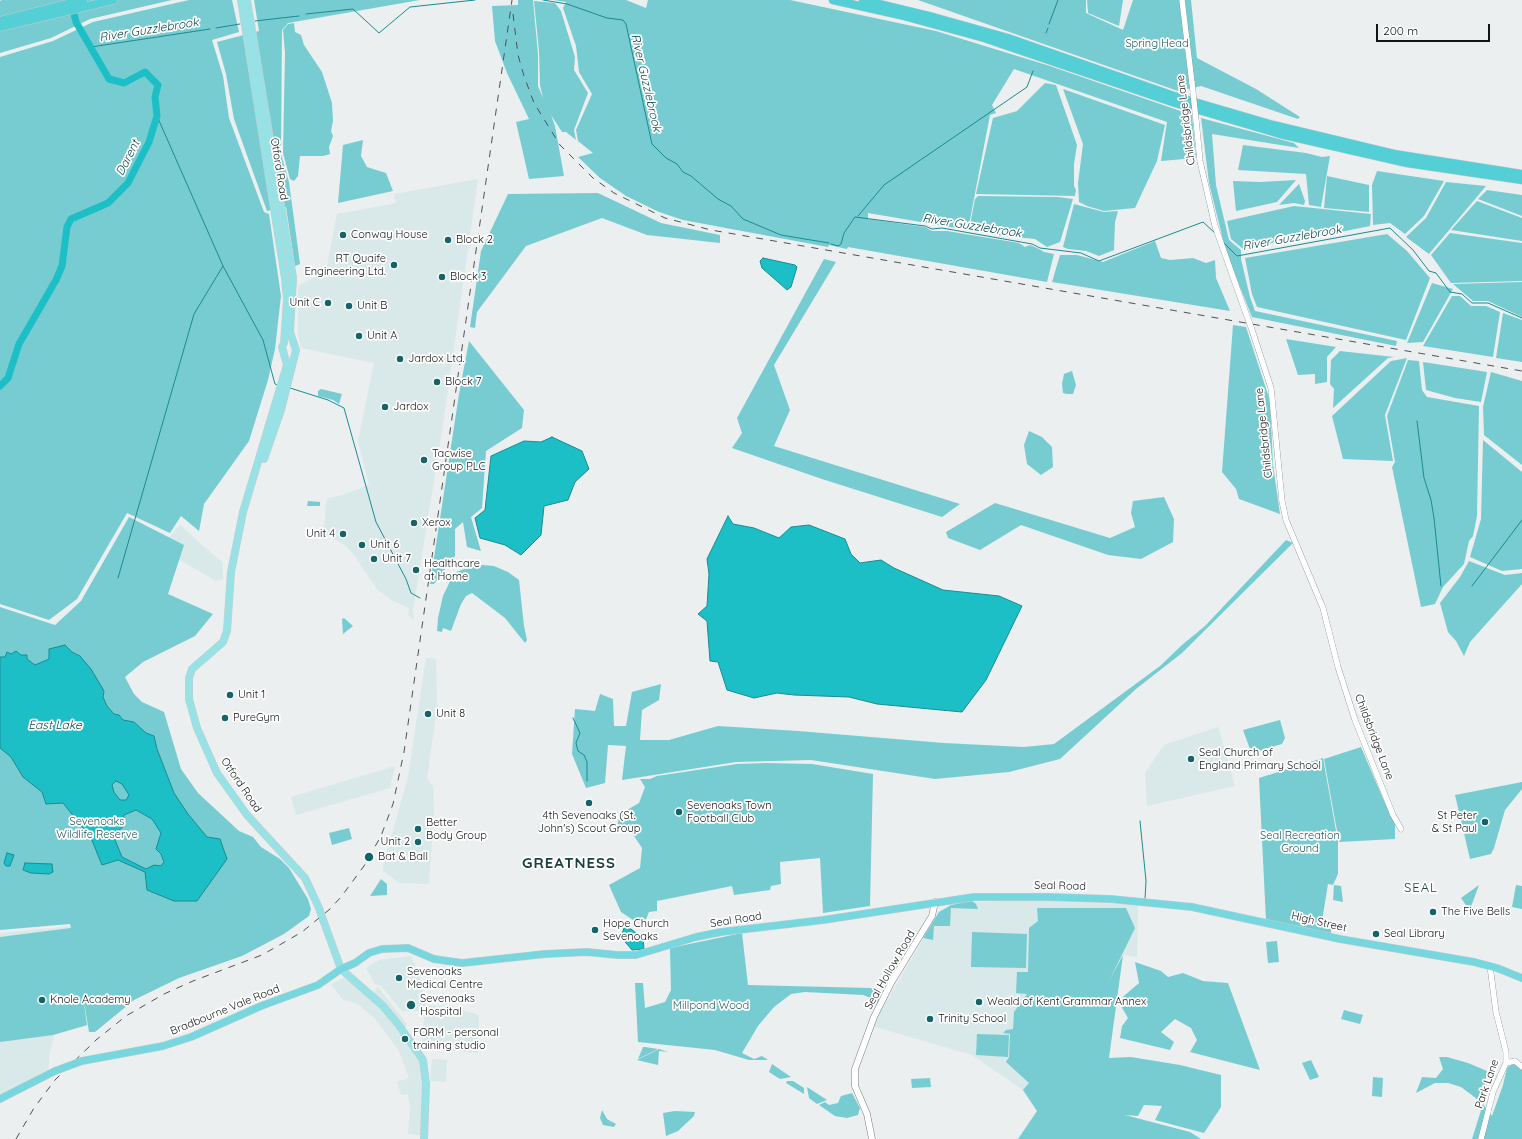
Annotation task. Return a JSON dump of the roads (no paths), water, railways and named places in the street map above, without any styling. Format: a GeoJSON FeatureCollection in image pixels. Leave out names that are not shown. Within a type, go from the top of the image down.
{"type":"FeatureCollection","features":[{"type":"Feature","properties":{"kind":"highway"},"geometry":{"type":"LineString","coordinates":[[0,27],[83,0]]}},
{"type":"Feature","properties":{"kind":"highway"},"geometry":{"type":"LineString","coordinates":[[0,21],[114,0]]}},
{"type":"Feature","properties":{"kind":"highway"},"geometry":{"type":"LineString","coordinates":[[833,0],[900,15],[990,40],[1175,103],[1280,134],[1401,162],[1522,180]]}},
{"type":"Feature","properties":{"kind":"highway"},"geometry":{"type":"LineString","coordinates":[[863,0],[933,17],[996,35],[1181,98],[1290,130],[1413,157],[1522,174]]}},
{"type":"Feature","properties":{"kind":"highway","name":"Seal Road"},"geometry":{"type":"LineString","coordinates":[[341,969],[355,963],[369,953],[393,948],[408,948],[434,958],[462,963],[545,954],[587,952],[636,955],[722,932],[846,917],[974,897],[1035,896],[1144,901]]}},
{"type":"Feature","properties":{"kind":"highway","name":"High Street"},"geometry":{"type":"LineString","coordinates":[[1144,901],[1203,909],[1342,939],[1442,955],[1490,966],[1522,978]]}},
{"type":"Feature","properties":{"kind":"highway","name":"Bradbourne Vale Road"},"geometry":{"type":"LineString","coordinates":[[0,1099],[55,1071],[82,1061],[163,1046],[191,1037],[261,1006],[318,985],[341,969]]}},
{"type":"Feature","properties":{"kind":"main road","name":"Otford Road"},"geometry":{"type":"LineString","coordinates":[[241,0],[287,300],[284,343],[282,347],[287,365],[243,512],[230,572],[227,632],[223,642],[192,669],[189,678],[189,700],[196,728],[217,773],[247,815],[305,878],[319,908],[324,927],[341,969]]}},
{"type":"Feature","properties":{"kind":"main road","name":"Otford Road"},"geometry":{"type":"LineString","coordinates":[[247,0],[294,278],[290,332],[292,342],[295,345],[295,352],[281,410],[268,451],[251,488]]}},
{"type":"Feature","properties":{"kind":"main road"},"geometry":{"type":"LineString","coordinates":[[284,343],[292,342]]}},
{"type":"Feature","properties":{"kind":"main road"},"geometry":{"type":"LineString","coordinates":[[284,352],[290,355],[295,352]]}},
{"type":"Feature","properties":{"kind":"main road","name":"Seal Hollow Road"},"geometry":{"type":"LineString","coordinates":[[872,1139],[869,1119],[854,1083],[856,1065],[874,1017],[891,983],[932,916],[935,902]]}},
{"type":"Feature","properties":{"kind":"main road"},"geometry":{"type":"LineString","coordinates":[[341,969],[382,1005],[398,1024],[423,1060],[426,1084],[424,1139]]}},
{"type":"Feature","properties":{"kind":"street","name":"Childsbridge Lane"},"geometry":{"type":"LineString","coordinates":[[1182,0],[1200,161],[1215,226],[1271,388],[1281,494],[1286,520],[1323,608],[1338,667],[1355,720],[1393,815],[1401,829]]}},
{"type":"Feature","properties":{"kind":"street","name":"Park Lane"},"geometry":{"type":"LineString","coordinates":[[1481,1139],[1494,1092],[1506,1063],[1506,1052],[1496,1012],[1490,966]]}},
{"type":"Feature","properties":{"kind":"street"},"geometry":{"type":"LineString","coordinates":[[1506,1063],[1515,1061],[1522,1067]]}},
{"type":"Feature","properties":{"kind":"water"},"geometry":{"type":"Polygon","coordinates":[[[763,258],[795,265],[797,267],[791,287],[787,290],[762,268],[760,261],[763,258]]]}},
{"type":"Feature","properties":{"kind":"water"},"geometry":{"type":"Polygon","coordinates":[[[552,437],[582,451],[589,469],[575,482],[568,500],[544,506],[541,535],[521,555],[505,545],[480,538],[475,518],[485,510],[491,456],[524,441],[541,442],[552,437]]]}},
{"type":"Feature","properties":{"kind":"water"},"geometry":{"type":"Polygon","coordinates":[[[728,516],[733,524],[754,528],[779,538],[791,527],[809,525],[845,539],[851,554],[860,563],[881,560],[894,568],[943,590],[999,596],[1022,606],[986,680],[962,712],[877,704],[849,697],[777,693],[754,698],[727,690],[718,662],[710,661],[707,621],[698,614],[707,606],[709,574],[707,559],[728,516]]]}},
{"type":"Feature","properties":{"kind":"water","name":"East Lake"},"geometry":{"type":"Polygon","coordinates":[[[65,645],[72,652],[80,656],[91,669],[104,691],[103,697],[107,706],[114,714],[119,715],[123,720],[134,722],[146,733],[154,736],[157,749],[174,793],[188,814],[207,837],[220,839],[227,859],[197,901],[174,901],[147,890],[145,872],[118,860],[102,865],[91,838],[63,803],[46,804],[42,792],[23,777],[11,757],[0,748],[0,657],[5,657],[7,652],[11,654],[16,651],[21,655],[27,655],[27,659],[35,665],[49,659],[49,649],[65,645]],[[116,781],[112,785],[114,792],[120,800],[126,800],[129,795],[122,784],[116,781]],[[136,810],[124,815],[123,827],[113,835],[122,857],[146,869],[154,865],[161,866],[164,862],[161,854],[156,849],[161,833],[152,819],[136,810]]]}},
{"type":"Feature","properties":{"kind":"water"},"geometry":{"type":"Polygon","coordinates":[[[7,853],[14,855],[10,866],[6,866],[4,863],[7,853]]]}},
{"type":"Feature","properties":{"kind":"water"},"geometry":{"type":"Polygon","coordinates":[[[25,863],[52,864],[53,872],[49,874],[31,873],[23,870],[25,863]]]}},
{"type":"Feature","properties":{"kind":"water"},"geometry":{"type":"Polygon","coordinates":[[[624,928],[631,929],[643,939],[644,949],[632,950],[621,937],[624,928]]]}},
{"type":"Feature","properties":{"kind":"waterway","name":"River Guzzlebrook"},"geometry":{"type":"LineString","coordinates":[[306,14],[353,9],[379,33],[410,7],[475,0]]}},
{"type":"Feature","properties":{"kind":"waterway","name":"River Guzzlebrook"},"geometry":{"type":"LineString","coordinates":[[543,0],[567,4],[607,18],[623,20],[626,24],[652,144],[666,158],[677,164],[683,172],[691,176],[718,199],[731,206],[743,219],[781,235],[829,243]]}},
{"type":"Feature","properties":{"kind":"waterway"},"geometry":{"type":"LineString","coordinates":[[1049,24],[1058,0]]}},
{"type":"Feature","properties":{"kind":"waterway","name":"Darent"},"geometry":{"type":"LineString","coordinates":[[0,386],[8,378],[19,344],[56,280],[62,266],[67,227],[71,219],[108,203],[128,183],[149,142],[157,116],[155,97],[158,85],[145,72],[124,83],[109,79],[76,22],[72,6]]}},
{"type":"Feature","properties":{"kind":"waterway","name":"River Guzzlebrook"},"geometry":{"type":"LineString","coordinates":[[255,21],[299,16]]}},
{"type":"Feature","properties":{"kind":"waterway","name":"River Guzzlebrook"},"geometry":{"type":"LineString","coordinates":[[216,28],[240,24]]}},
{"type":"Feature","properties":{"kind":"waterway"},"geometry":{"type":"LineString","coordinates":[[1046,33],[1048,28]]}},
{"type":"Feature","properties":{"kind":"waterway","name":"River Guzzlebrook"},"geometry":{"type":"LineString","coordinates":[[91,47],[210,29]]}},
{"type":"Feature","properties":{"kind":"waterway"},"geometry":{"type":"LineString","coordinates":[[858,216],[884,185],[1027,87],[1033,71]]}},
{"type":"Feature","properties":{"kind":"waterway"},"geometry":{"type":"LineString","coordinates":[[118,578],[194,314],[223,266],[157,116]]}},
{"type":"Feature","properties":{"kind":"waterway","name":"River Guzzlebrook"},"geometry":{"type":"LineString","coordinates":[[831,244],[838,246],[841,244],[844,233],[855,217],[925,226],[932,229],[942,228],[1032,244],[1040,248],[1081,253],[1099,261],[1203,222],[1215,233]]}},
{"type":"Feature","properties":{"kind":"waterway","name":"River Guzzlebrook"},"geometry":{"type":"LineString","coordinates":[[1224,243],[1237,256],[1390,228],[1413,250],[1429,271],[1436,273],[1450,292],[1462,294],[1472,303],[1488,303],[1522,318]]}},
{"type":"Feature","properties":{"kind":"waterway"},"geometry":{"type":"LineString","coordinates":[[223,266],[263,340],[275,384],[277,385]]}},
{"type":"Feature","properties":{"kind":"waterway"},"geometry":{"type":"LineString","coordinates":[[290,388],[328,400],[344,408],[376,522],[406,579],[411,593],[420,598]]}},
{"type":"Feature","properties":{"kind":"waterway"},"geometry":{"type":"LineString","coordinates":[[1417,421],[1424,478],[1431,500],[1434,518],[1441,586]]}},
{"type":"Feature","properties":{"kind":"waterway"},"geometry":{"type":"LineString","coordinates":[[1472,586],[1522,520]]}},
{"type":"Feature","properties":{"kind":"waterway"},"geometry":{"type":"LineString","coordinates":[[573,718],[580,733],[576,743],[578,751],[584,755],[587,762],[587,781]]}},
{"type":"Feature","properties":{"kind":"waterway"},"geometry":{"type":"LineString","coordinates":[[1140,821],[1146,881],[1145,899]]}},
{"type":"Feature","properties":{"kind":"railway"},"geometry":{"type":"LineString","coordinates":[[16,1139],[34,1108],[55,1080],[96,1040],[126,1016],[164,994],[193,981],[262,955],[302,932],[330,909],[341,897],[364,866],[381,836],[393,804],[404,752],[512,0]]}},
{"type":"Feature","properties":{"kind":"railway"},"geometry":{"type":"LineString","coordinates":[[513,14],[518,55],[524,76],[534,103],[560,145],[593,178],[614,193],[665,218],[711,230],[1522,371]]}},
{"type":"Feature","properties":{"kind":"place","name":"Conway House"},"geometry":{"type":"Point","coordinates":[343,235]}},
{"type":"Feature","properties":{"kind":"place","name":"Block 2"},"geometry":{"type":"Point","coordinates":[448,240]}},
{"type":"Feature","properties":{"kind":"place","name":"RT Quaife Engineering Ltd."},"geometry":{"type":"Point","coordinates":[394,265]}},
{"type":"Feature","properties":{"kind":"place","name":"Block 3"},"geometry":{"type":"Point","coordinates":[442,277]}},
{"type":"Feature","properties":{"kind":"place","name":"Unit C"},"geometry":{"type":"Point","coordinates":[328,303]}},
{"type":"Feature","properties":{"kind":"place","name":"Unit B"},"geometry":{"type":"Point","coordinates":[349,306]}},
{"type":"Feature","properties":{"kind":"place","name":"Unit A"},"geometry":{"type":"Point","coordinates":[359,336]}},
{"type":"Feature","properties":{"kind":"place","name":"Jardox Ltd."},"geometry":{"type":"Point","coordinates":[400,359]}},
{"type":"Feature","properties":{"kind":"place","name":"Block 7"},"geometry":{"type":"Point","coordinates":[437,382]}},
{"type":"Feature","properties":{"kind":"place","name":"Jardox"},"geometry":{"type":"Point","coordinates":[385,407]}},
{"type":"Feature","properties":{"kind":"place","name":"Tacwise Group PLC"},"geometry":{"type":"Point","coordinates":[424,460]}},
{"type":"Feature","properties":{"kind":"place","name":"Xerox"},"geometry":{"type":"Point","coordinates":[414,523]}},
{"type":"Feature","properties":{"kind":"place","name":"Unit 4"},"geometry":{"type":"Point","coordinates":[343,534]}},
{"type":"Feature","properties":{"kind":"place","name":"Unit 6"},"geometry":{"type":"Point","coordinates":[362,545]}},
{"type":"Feature","properties":{"kind":"place","name":"Unit 7"},"geometry":{"type":"Point","coordinates":[374,559]}},
{"type":"Feature","properties":{"kind":"place","name":"Healthcare at Home"},"geometry":{"type":"Point","coordinates":[416,570]}},
{"type":"Feature","properties":{"kind":"place","name":"Unit 1"},"geometry":{"type":"Point","coordinates":[230,695]}},
{"type":"Feature","properties":{"kind":"place","name":"Unit 8"},"geometry":{"type":"Point","coordinates":[428,714]}},
{"type":"Feature","properties":{"kind":"place","name":"PureGym"},"geometry":{"type":"Point","coordinates":[225,718]}},
{"type":"Feature","properties":{"kind":"place","name":"Seal Church of England Primary School"},"geometry":{"type":"Point","coordinates":[1191,759]}},
{"type":"Feature","properties":{"kind":"place","name":"4th Sevenoaks (St. John's) Scout Group"},"geometry":{"type":"Point","coordinates":[589,803]}},
{"type":"Feature","properties":{"kind":"place","name":"Sevenoaks Town Football Club"},"geometry":{"type":"Point","coordinates":[679,812]}},
{"type":"Feature","properties":{"kind":"place","name":"St Peter & St Paul"},"geometry":{"type":"Point","coordinates":[1485,822]}},
{"type":"Feature","properties":{"kind":"place","name":"Better Body Group"},"geometry":{"type":"Point","coordinates":[418,829]}},
{"type":"Feature","properties":{"kind":"place","name":"Unit 2"},"geometry":{"type":"Point","coordinates":[418,842]}},
{"type":"Feature","properties":{"kind":"place","name":"Bat & Ball"},"geometry":{"type":"Point","coordinates":[369,857]}},
{"type":"Feature","properties":{"kind":"place","name":"The Five Bells"},"geometry":{"type":"Point","coordinates":[1433,912]}},
{"type":"Feature","properties":{"kind":"place","name":"Hope Church Sevenoaks"},"geometry":{"type":"Point","coordinates":[595,930]}},
{"type":"Feature","properties":{"kind":"place","name":"Seal Library"},"geometry":{"type":"Point","coordinates":[1376,934]}},
{"type":"Feature","properties":{"kind":"place","name":"Sevenoaks Medical Centre"},"geometry":{"type":"Point","coordinates":[399,978]}},
{"type":"Feature","properties":{"kind":"place","name":"Knole Academy"},"geometry":{"type":"Point","coordinates":[42,1000]}},
{"type":"Feature","properties":{"kind":"place","name":"Weald of Kent Grammar Annex"},"geometry":{"type":"Point","coordinates":[979,1002]}},
{"type":"Feature","properties":{"kind":"place","name":"Sevenoaks Hospital"},"geometry":{"type":"Point","coordinates":[411,1005]}},
{"type":"Feature","properties":{"kind":"place","name":"Trinity School"},"geometry":{"type":"Point","coordinates":[930,1019]}},
{"type":"Feature","properties":{"kind":"place","name":"FORM - personal training studio"},"geometry":{"type":"Point","coordinates":[405,1039]}},
{"type":"Feature","properties":{"kind":"district","name":"GREATNESS"},"geometry":{"type":"Point","coordinates":[569,863]}},
{"type":"Feature","properties":{"kind":"district","name":"SEAL"},"geometry":{"type":"Point","coordinates":[1421,888]}},
{"type":"Feature","properties":{"kind":"park label","name":"Spring Head"},"geometry":{"type":"Point","coordinates":[1157,44]}},
{"type":"Feature","properties":{"kind":"park label","name":"Sevenoaks Wildlife Reserve"},"geometry":{"type":"Point","coordinates":[97,828]}},
{"type":"Feature","properties":{"kind":"park label","name":"Seal Recreation Ground"},"geometry":{"type":"Point","coordinates":[1300,842]}},
{"type":"Feature","properties":{"kind":"park label","name":"Millpond Wood"},"geometry":{"type":"Point","coordinates":[711,1006]}}]}
